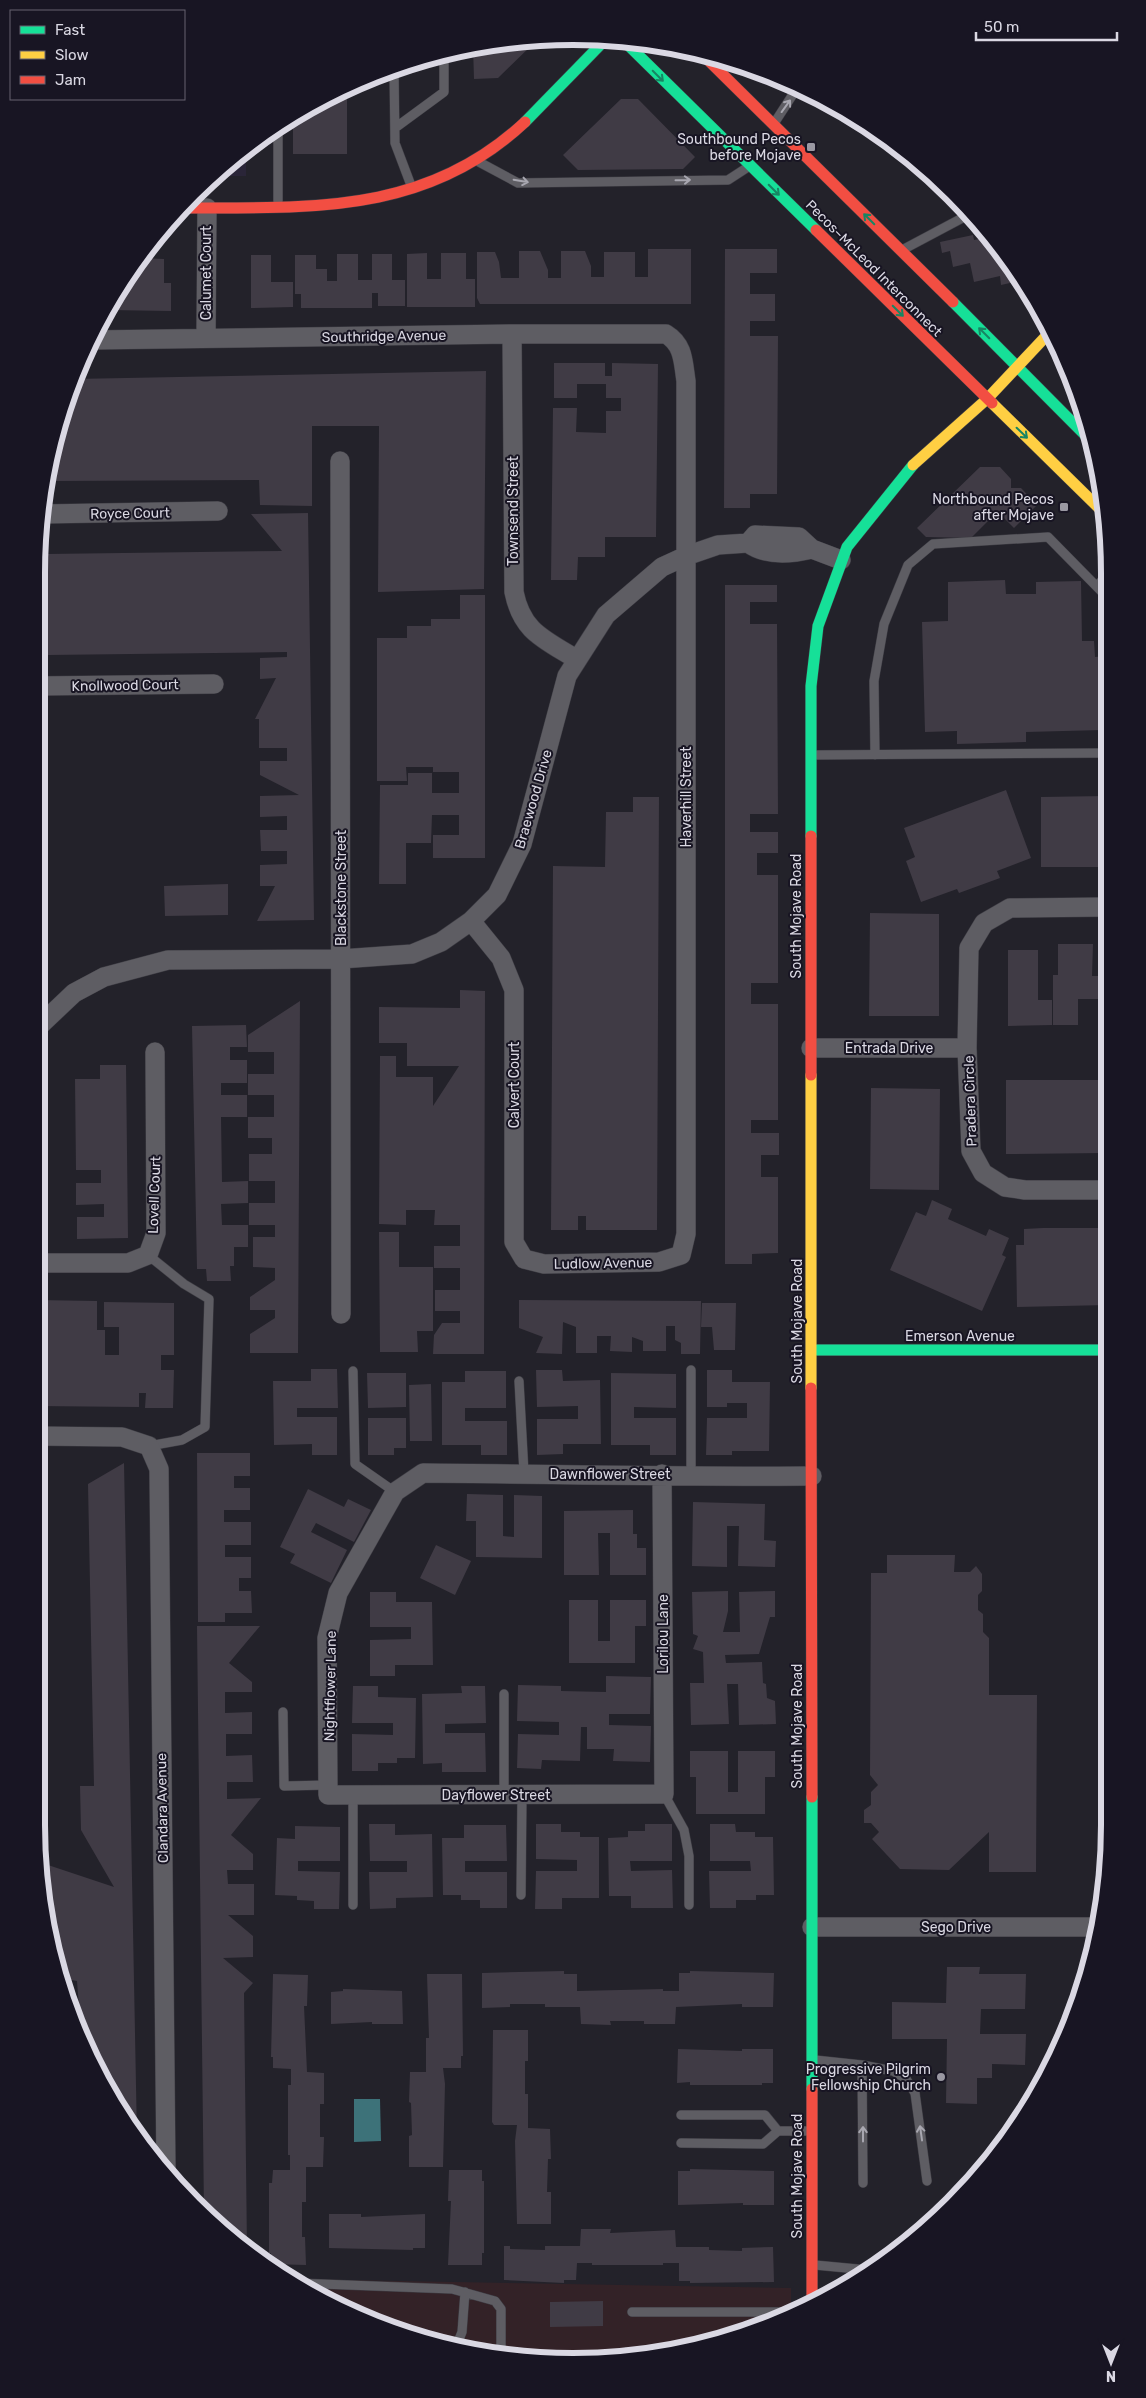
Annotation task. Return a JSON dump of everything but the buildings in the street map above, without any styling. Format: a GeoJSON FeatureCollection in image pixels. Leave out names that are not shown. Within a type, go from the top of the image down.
{"type":"FeatureCollection","features":[{"type":"Feature","properties":{"kind":"street"},"geometry":{"type":"LineString","coordinates":[[192,208],[278,208],[350,204],[413,191],[477,161],[518,129],[600,46]]}},
{"type":"Feature","properties":{"kind":"street","name":"Pecos–McLeod Interconnect"},"geometry":{"type":"LineString","coordinates":[[632,49],[1096,505]]}},
{"type":"Feature","properties":{"kind":"street"},"geometry":{"type":"LineString","coordinates":[[712,63],[1019,367],[1082,431]]}},
{"type":"Feature","properties":{"kind":"street","name":"Calumet Court"},"geometry":{"type":"LineString","coordinates":[[206,338],[207,208]]}},
{"type":"Feature","properties":{"kind":"street","name":"Southridge Avenue"},"geometry":{"type":"LineString","coordinates":[[99,340],[512,334],[666,334],[675,340]]}},
{"type":"Feature","properties":{"kind":"street","name":"Townsend Street"},"geometry":{"type":"LineString","coordinates":[[512,334],[514,592],[517,609],[530,629],[576,659]]}},
{"type":"Feature","properties":{"kind":"street","name":"South Mojave Road"},"geometry":{"type":"LineString","coordinates":[[812,2296],[811,686],[818,626],[847,547],[906,472],[987,399],[1046,337]]}},
{"type":"Feature","properties":{"kind":"street","name":"Haverhill Street"},"geometry":{"type":"LineString","coordinates":[[675,340],[681,348],[686,381],[686,1234],[681,1255]]}},
{"type":"Feature","properties":{"kind":"street","name":"Blackstone Street"},"geometry":{"type":"LineString","coordinates":[[340,461],[342,1314]]}},
{"type":"Feature","properties":{"kind":"street","name":"Royce Court"},"geometry":{"type":"LineString","coordinates":[[49,514],[218,511]]}},
{"type":"Feature","properties":{"kind":"street","name":"Braewood Drive"},"geometry":{"type":"LineString","coordinates":[[45,1019],[74,993],[104,977],[168,960],[341,959],[412,954],[441,942],[471,922],[497,895],[522,844],[566,676],[606,615],[662,566],[718,545],[748,543],[755,535],[799,537],[812,549],[841,560]]}},
{"type":"Feature","properties":{"kind":"street","name":"Knollwood Court"},"geometry":{"type":"LineString","coordinates":[[45,686],[214,684]]}},
{"type":"Feature","properties":{"kind":"street","name":"Pradera Circle"},"geometry":{"type":"LineString","coordinates":[[1101,907],[1010,908],[984,923],[969,948],[967,1048],[971,1151],[983,1173],[1005,1187],[1026,1190],[1101,1190]]}},
{"type":"Feature","properties":{"kind":"street","name":"Calvert Court"},"geometry":{"type":"LineString","coordinates":[[471,922],[501,958],[514,990],[514,1242],[524,1259]]}},
{"type":"Feature","properties":{"kind":"street","name":"Entrada Drive"},"geometry":{"type":"LineString","coordinates":[[811,1048],[967,1048]]}},
{"type":"Feature","properties":{"kind":"street","name":"Lovell Court"},"geometry":{"type":"LineString","coordinates":[[148,1255],[156,1233],[156,1052]]}},
{"type":"Feature","properties":{"kind":"street"},"geometry":{"type":"LineString","coordinates":[[45,1263],[128,1263],[148,1255]]}},
{"type":"Feature","properties":{"kind":"street","name":"Ludlow Avenue"},"geometry":{"type":"LineString","coordinates":[[524,1259],[544,1264],[659,1262],[681,1255]]}},
{"type":"Feature","properties":{"kind":"street","name":"Emerson Avenue"},"geometry":{"type":"LineString","coordinates":[[812,1350],[1101,1350]]}},
{"type":"Feature","properties":{"kind":"street"},"geometry":{"type":"LineString","coordinates":[[45,1436],[122,1437],[149,1446]]}},
{"type":"Feature","properties":{"kind":"street","name":"Clandara Avenue"},"geometry":{"type":"LineString","coordinates":[[149,1446],[159,1469],[166,2161]]}},
{"type":"Feature","properties":{"kind":"street","name":"Dawnflower Street"},"geometry":{"type":"LineString","coordinates":[[411,1480],[422,1473],[812,1476]]}},
{"type":"Feature","properties":{"kind":"street","name":"Lorilou Lane"},"geometry":{"type":"LineString","coordinates":[[662,1474],[664,1794]]}},
{"type":"Feature","properties":{"kind":"street","name":"Nightflower Lane"},"geometry":{"type":"LineString","coordinates":[[328,1790],[328,1638],[338,1593],[394,1492],[411,1480]]}},
{"type":"Feature","properties":{"kind":"street","name":"Dayflower Street"},"geometry":{"type":"LineString","coordinates":[[328,1790],[354,1795],[664,1794]]}},
{"type":"Feature","properties":{"kind":"street","name":"Sego Drive"},"geometry":{"type":"LineString","coordinates":[[812,1927],[1091,1926]]}},
{"type":"Feature","properties":{"kind":"lane"},"geometry":{"type":"LineString","coordinates":[[394,128],[444,92],[444,61]]}},
{"type":"Feature","properties":{"kind":"lane"},"geometry":{"type":"LineString","coordinates":[[394,76],[395,143],[413,191]]}},
{"type":"Feature","properties":{"kind":"lane"},"geometry":{"type":"LineString","coordinates":[[773,124],[794,93]]}},
{"type":"Feature","properties":{"kind":"lane"},"geometry":{"type":"LineString","coordinates":[[278,135],[278,208]]}},
{"type":"Feature","properties":{"kind":"lane"},"geometry":{"type":"LineString","coordinates":[[477,161],[518,183],[728,180],[750,166]]}},
{"type":"Feature","properties":{"kind":"lane"},"geometry":{"type":"LineString","coordinates":[[901,251],[963,218]]}},
{"type":"Feature","properties":{"kind":"lane"},"geometry":{"type":"LineString","coordinates":[[875,755],[874,681],[884,624],[908,565],[933,544],[1048,537],[1101,590]]}},
{"type":"Feature","properties":{"kind":"lane"},"geometry":{"type":"LineString","coordinates":[[1097,586],[1101,582]]}},
{"type":"Feature","properties":{"kind":"lane"},"geometry":{"type":"LineString","coordinates":[[811,755],[1101,753]]}},
{"type":"Feature","properties":{"kind":"lane"},"geometry":{"type":"LineString","coordinates":[[148,1255],[184,1284],[210,1299],[205,1427],[182,1440],[149,1446]]}},
{"type":"Feature","properties":{"kind":"lane"},"geometry":{"type":"LineString","coordinates":[[691,1370],[691,1475]]}},
{"type":"Feature","properties":{"kind":"lane"},"geometry":{"type":"LineString","coordinates":[[353,1371],[355,1464],[394,1492]]}},
{"type":"Feature","properties":{"kind":"lane"},"geometry":{"type":"LineString","coordinates":[[519,1381],[524,1473]]}},
{"type":"Feature","properties":{"kind":"lane"},"geometry":{"type":"LineString","coordinates":[[504,1694],[521,1895]]}},
{"type":"Feature","properties":{"kind":"lane"},"geometry":{"type":"LineString","coordinates":[[283,1712],[284,1786],[328,1790]]}},
{"type":"Feature","properties":{"kind":"lane"},"geometry":{"type":"LineString","coordinates":[[664,1794],[684,1830],[689,1856],[689,1905]]}},
{"type":"Feature","properties":{"kind":"lane"},"geometry":{"type":"LineString","coordinates":[[353,1905],[354,1795]]}},
{"type":"Feature","properties":{"kind":"lane"},"geometry":{"type":"LineString","coordinates":[[812,2060],[862,2065],[894,2071],[906,2079],[915,2093],[927,2181]]}},
{"type":"Feature","properties":{"kind":"lane"},"geometry":{"type":"LineString","coordinates":[[862,2065],[863,2183]]}},
{"type":"Feature","properties":{"kind":"lane"},"geometry":{"type":"LineString","coordinates":[[682,2114],[765,2116],[778,2131]]}},
{"type":"Feature","properties":{"kind":"lane"},"geometry":{"type":"LineString","coordinates":[[681,2143],[763,2144],[778,2131],[812,2131]]}},
{"type":"Feature","properties":{"kind":"lane"},"geometry":{"type":"LineString","coordinates":[[812,2265],[858,2269]]}},
{"type":"Feature","properties":{"kind":"lane"},"geometry":{"type":"LineString","coordinates":[[312,2284],[452,2289],[495,2301],[501,2309],[501,2348]]}},
{"type":"Feature","properties":{"kind":"lane"},"geometry":{"type":"LineString","coordinates":[[459,2340],[462,2332],[465,2292]]}},
{"type":"Feature","properties":{"kind":"lane"},"geometry":{"type":"LineString","coordinates":[[632,2312],[777,2312]]}},
{"type":"Feature","properties":{"kind":"shaded area"},"geometry":{"type":"Polygon","coordinates":[[[246,159],[246,176],[225,176],[246,159]]]}},
{"type":"Feature","properties":{"kind":"shaded area"},"geometry":{"type":"Polygon","coordinates":[[[305,2279],[791,2288],[791,2306],[743,2325],[710,2335],[642,2348],[608,2352],[573,2353],[538,2352],[504,2348],[436,2335],[371,2313],[339,2299],[305,2279]]]}},
{"type":"Feature","properties":{"kind":"water"},"geometry":{"type":"Polygon","coordinates":[[[354,2099],[380,2099],[381,2141],[354,2142],[354,2099]]]}},
{"type":"Feature","properties":{"kind":"traffic: fast"},"geometry":{"type":"LineString","coordinates":[[525,122],[599,46]]}},
{"type":"Feature","properties":{"kind":"traffic: fast"},"geometry":{"type":"LineString","coordinates":[[632,49],[816,230]]}},
{"type":"Feature","properties":{"kind":"traffic: fast"},"geometry":{"type":"LineString","coordinates":[[953,302],[1082,432]]}},
{"type":"Feature","properties":{"kind":"traffic: fast"},"geometry":{"type":"LineString","coordinates":[[811,836],[811,686],[818,626],[847,547],[913,465]]}},
{"type":"Feature","properties":{"kind":"traffic: fast"},"geometry":{"type":"LineString","coordinates":[[812,1350],[1101,1350]]}},
{"type":"Feature","properties":{"kind":"traffic: fast"},"geometry":{"type":"LineString","coordinates":[[812,1797],[812,2089]]}},
{"type":"Feature","properties":{"kind":"traffic: slow"},"geometry":{"type":"LineString","coordinates":[[913,465],[987,399],[1046,337]]}},
{"type":"Feature","properties":{"kind":"traffic: slow"},"geometry":{"type":"LineString","coordinates":[[992,403],[1096,505]]}},
{"type":"Feature","properties":{"kind":"traffic: slow"},"geometry":{"type":"LineString","coordinates":[[811,1075],[811,1388]]}},
{"type":"Feature","properties":{"kind":"traffic: jam"},"geometry":{"type":"LineString","coordinates":[[712,63],[953,302]]}},
{"type":"Feature","properties":{"kind":"traffic: jam"},"geometry":{"type":"LineString","coordinates":[[192,208],[319,205],[363,200],[406,190],[447,175],[487,153],[525,122]]}},
{"type":"Feature","properties":{"kind":"traffic: jam"},"geometry":{"type":"LineString","coordinates":[[816,230],[992,403]]}},
{"type":"Feature","properties":{"kind":"traffic: jam"},"geometry":{"type":"LineString","coordinates":[[811,836],[811,1075]]}},
{"type":"Feature","properties":{"kind":"traffic: jam"},"geometry":{"type":"LineString","coordinates":[[811,1388],[812,1797]]}},
{"type":"Feature","properties":{"kind":"traffic: jam"},"geometry":{"type":"LineString","coordinates":[[812,2089],[812,2296]]}},
{"type":"Feature","properties":{"kind":"place","name":"Southbound Pecos before Mojave"},"geometry":{"type":"Point","coordinates":[811,147]}},
{"type":"Feature","properties":{"kind":"place","name":"Northbound Pecos after Mojave"},"geometry":{"type":"Point","coordinates":[1064,507]}},
{"type":"Feature","properties":{"kind":"place","name":"Progressive Pilgrim Fellowship Church"},"geometry":{"type":"Point","coordinates":[941,2077]}}]}
